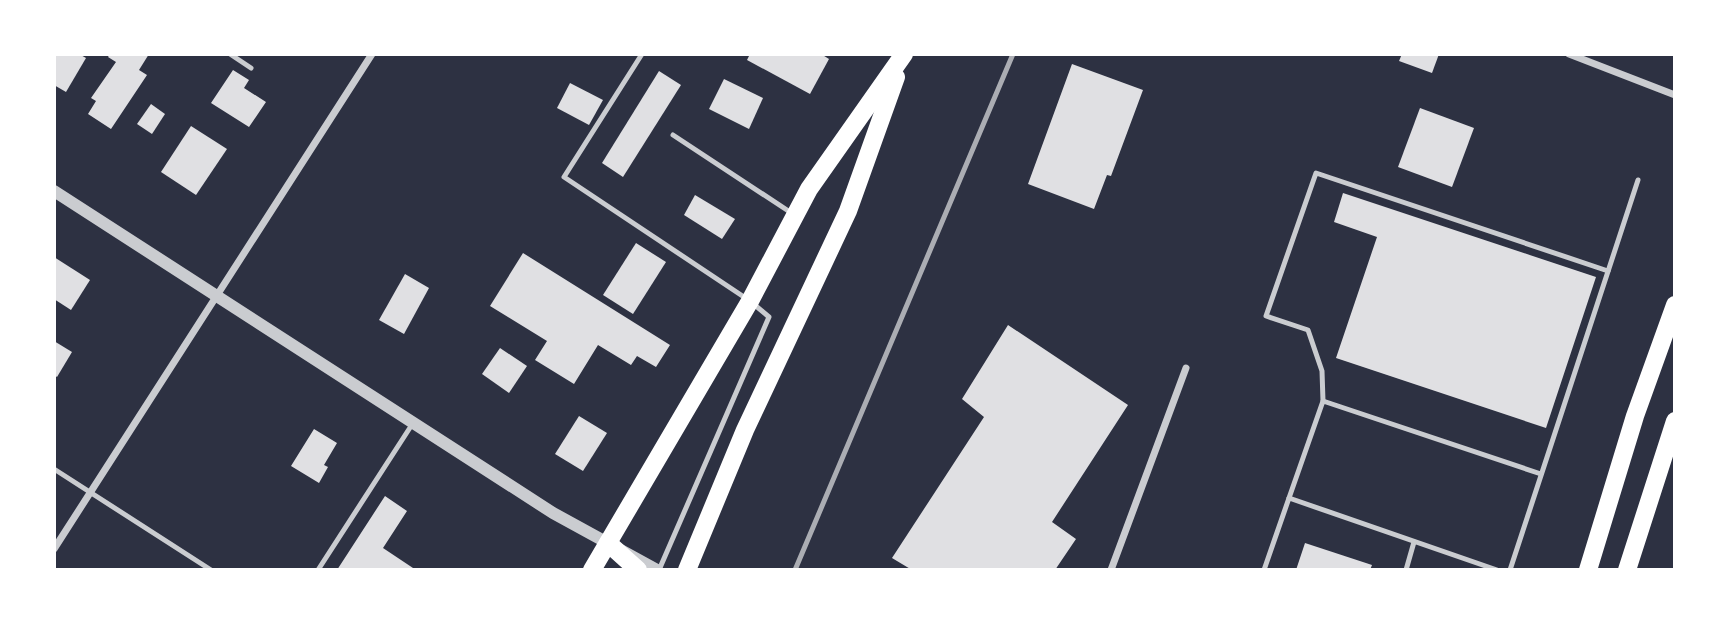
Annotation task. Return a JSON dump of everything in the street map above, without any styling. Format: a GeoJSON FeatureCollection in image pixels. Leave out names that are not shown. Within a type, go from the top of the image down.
{"type":"FeatureCollection","features":[{"type":"Feature","properties":{"kind":"main road"},"geometry":{"type":"LineString","coordinates":[[592,570],[750,301],[809,189],[904,54]]}},
{"type":"Feature","properties":{"kind":"main road"},"geometry":{"type":"LineString","coordinates":[[687,570],[745,430],[848,211],[904,54]]}},
{"type":"Feature","properties":{"kind":"main road"},"geometry":{"type":"LineString","coordinates":[[1588,570],[1635,416],[1675,305]]}},
{"type":"Feature","properties":{"kind":"main road"},"geometry":{"type":"LineString","coordinates":[[1627,570],[1675,421]]}},
{"type":"Feature","properties":{"kind":"main road"},"geometry":{"type":"LineString","coordinates":[[608,544],[638,570]]}},
{"type":"Feature","properties":{"kind":"street"},"geometry":{"type":"LineString","coordinates":[[54,549],[372,54]]}},
{"type":"Feature","properties":{"kind":"street"},"geometry":{"type":"LineString","coordinates":[[1569,54],[1675,95]]}},
{"type":"Feature","properties":{"kind":"street"},"geometry":{"type":"LineString","coordinates":[[54,191],[553,513],[658,570]]}},
{"type":"Feature","properties":{"kind":"street"},"geometry":{"type":"LineString","coordinates":[[1111,570],[1186,369]]}},
{"type":"Feature","properties":{"kind":"lane"},"geometry":{"type":"LineString","coordinates":[[230,54],[251,68]]}},
{"type":"Feature","properties":{"kind":"lane"},"geometry":{"type":"LineString","coordinates":[[642,54],[564,177],[750,301],[769,317],[658,570]]}},
{"type":"Feature","properties":{"kind":"lane"},"geometry":{"type":"LineString","coordinates":[[673,135],[795,215]]}},
{"type":"Feature","properties":{"kind":"lane"},"geometry":{"type":"LineString","coordinates":[[1264,570],[1323,401],[1322,371],[1308,330],[1266,316],[1316,173],[1608,271]]}},
{"type":"Feature","properties":{"kind":"lane"},"geometry":{"type":"LineString","coordinates":[[1510,570],[1638,180]]}},
{"type":"Feature","properties":{"kind":"lane"},"geometry":{"type":"LineString","coordinates":[[1323,401],[1541,474]]}},
{"type":"Feature","properties":{"kind":"lane"},"geometry":{"type":"LineString","coordinates":[[318,570],[414,422]]}},
{"type":"Feature","properties":{"kind":"lane"},"geometry":{"type":"LineString","coordinates":[[54,468],[211,570]]}},
{"type":"Feature","properties":{"kind":"lane"},"geometry":{"type":"LineString","coordinates":[[1289,498],[1497,570]]}},
{"type":"Feature","properties":{"kind":"lane"},"geometry":{"type":"LineString","coordinates":[[1406,570],[1414,542]]}},
{"type":"Feature","properties":{"kind":"building"},"geometry":{"type":"Polygon","coordinates":[[[54,54],[79,54],[86,58],[66,92],[54,85],[54,54]]]}},
{"type":"Feature","properties":{"kind":"building"},"geometry":{"type":"Polygon","coordinates":[[[110,54],[149,54],[139,70],[147,75],[111,129],[88,114],[96,101],[91,98],[116,62],[108,57],[110,54]]]}},
{"type":"Feature","properties":{"kind":"building"},"geometry":{"type":"Polygon","coordinates":[[[750,54],[821,54],[829,59],[810,94],[747,60],[750,54]]]}},
{"type":"Feature","properties":{"kind":"building"},"geometry":{"type":"Polygon","coordinates":[[[1402,54],[1439,54],[1432,73],[1399,61],[1402,54]]]}},
{"type":"Feature","properties":{"kind":"building"},"geometry":{"type":"Polygon","coordinates":[[[1072,64],[1143,90],[1111,176],[1107,175],[1094,209],[1028,184],[1072,64]]]}},
{"type":"Feature","properties":{"kind":"building"},"geometry":{"type":"Polygon","coordinates":[[[233,70],[249,80],[244,88],[266,102],[249,127],[211,103],[233,70]]]}},
{"type":"Feature","properties":{"kind":"building"},"geometry":{"type":"Polygon","coordinates":[[[659,71],[681,85],[623,177],[602,163],[659,71]]]}},
{"type":"Feature","properties":{"kind":"building"},"geometry":{"type":"Polygon","coordinates":[[[724,79],[763,98],[749,129],[709,109],[724,79]]]}},
{"type":"Feature","properties":{"kind":"building"},"geometry":{"type":"Polygon","coordinates":[[[570,83],[603,100],[589,125],[557,108],[570,83]]]}},
{"type":"Feature","properties":{"kind":"building"},"geometry":{"type":"Polygon","coordinates":[[[151,104],[165,114],[152,134],[137,124],[151,104]]]}},
{"type":"Feature","properties":{"kind":"building"},"geometry":{"type":"Polygon","coordinates":[[[1420,108],[1474,128],[1452,187],[1398,167],[1420,108]]]}},
{"type":"Feature","properties":{"kind":"building"},"geometry":{"type":"Polygon","coordinates":[[[191,126],[227,149],[196,195],[161,172],[191,126]]]}},
{"type":"Feature","properties":{"kind":"building"},"geometry":{"type":"Polygon","coordinates":[[[1343,193],[1596,277],[1546,428],[1336,358],[1377,237],[1334,222],[1343,193]]]}},
{"type":"Feature","properties":{"kind":"building"},"geometry":{"type":"Polygon","coordinates":[[[695,195],[735,219],[722,239],[684,215],[695,195]]]}},
{"type":"Feature","properties":{"kind":"building"},"geometry":{"type":"Polygon","coordinates":[[[636,243],[666,262],[633,314],[603,295],[636,243]]]}},
{"type":"Feature","properties":{"kind":"building"},"geometry":{"type":"Polygon","coordinates":[[[523,253],[670,345],[656,367],[637,356],[631,365],[598,345],[574,384],[535,360],[547,341],[490,306],[523,253]]]}},
{"type":"Feature","properties":{"kind":"building"},"geometry":{"type":"Polygon","coordinates":[[[54,257],[90,280],[71,310],[54,299],[54,257]]]}},
{"type":"Feature","properties":{"kind":"building"},"geometry":{"type":"Polygon","coordinates":[[[405,274],[429,288],[404,334],[379,320],[405,274]]]}},
{"type":"Feature","properties":{"kind":"building"},"geometry":{"type":"Polygon","coordinates":[[[1008,325],[1128,405],[1052,522],[1076,539],[1055,570],[912,570],[892,558],[984,417],[962,399],[1008,325]]]}},
{"type":"Feature","properties":{"kind":"building"},"geometry":{"type":"Polygon","coordinates":[[[54,341],[72,352],[57,377],[54,375],[54,341]]]}},
{"type":"Feature","properties":{"kind":"building"},"geometry":{"type":"Polygon","coordinates":[[[500,348],[527,366],[509,393],[482,374],[500,348]]]}},
{"type":"Feature","properties":{"kind":"building"},"geometry":{"type":"Polygon","coordinates":[[[579,416],[607,433],[583,471],[555,454],[579,416]]]}},
{"type":"Feature","properties":{"kind":"building"},"geometry":{"type":"Polygon","coordinates":[[[314,429],[337,443],[324,465],[328,467],[319,483],[291,466],[314,429]]]}},
{"type":"Feature","properties":{"kind":"building"},"geometry":{"type":"Polygon","coordinates":[[[385,496],[407,511],[383,548],[416,570],[337,570],[385,496]]]}},
{"type":"Feature","properties":{"kind":"building"},"geometry":{"type":"Polygon","coordinates":[[[1305,543],[1372,565],[1370,570],[1296,570],[1305,543]]]}},
{"type":"Feature","properties":{"kind":"railway"},"geometry":{"type":"LineString","coordinates":[[795,570],[1013,54]]}}]}
